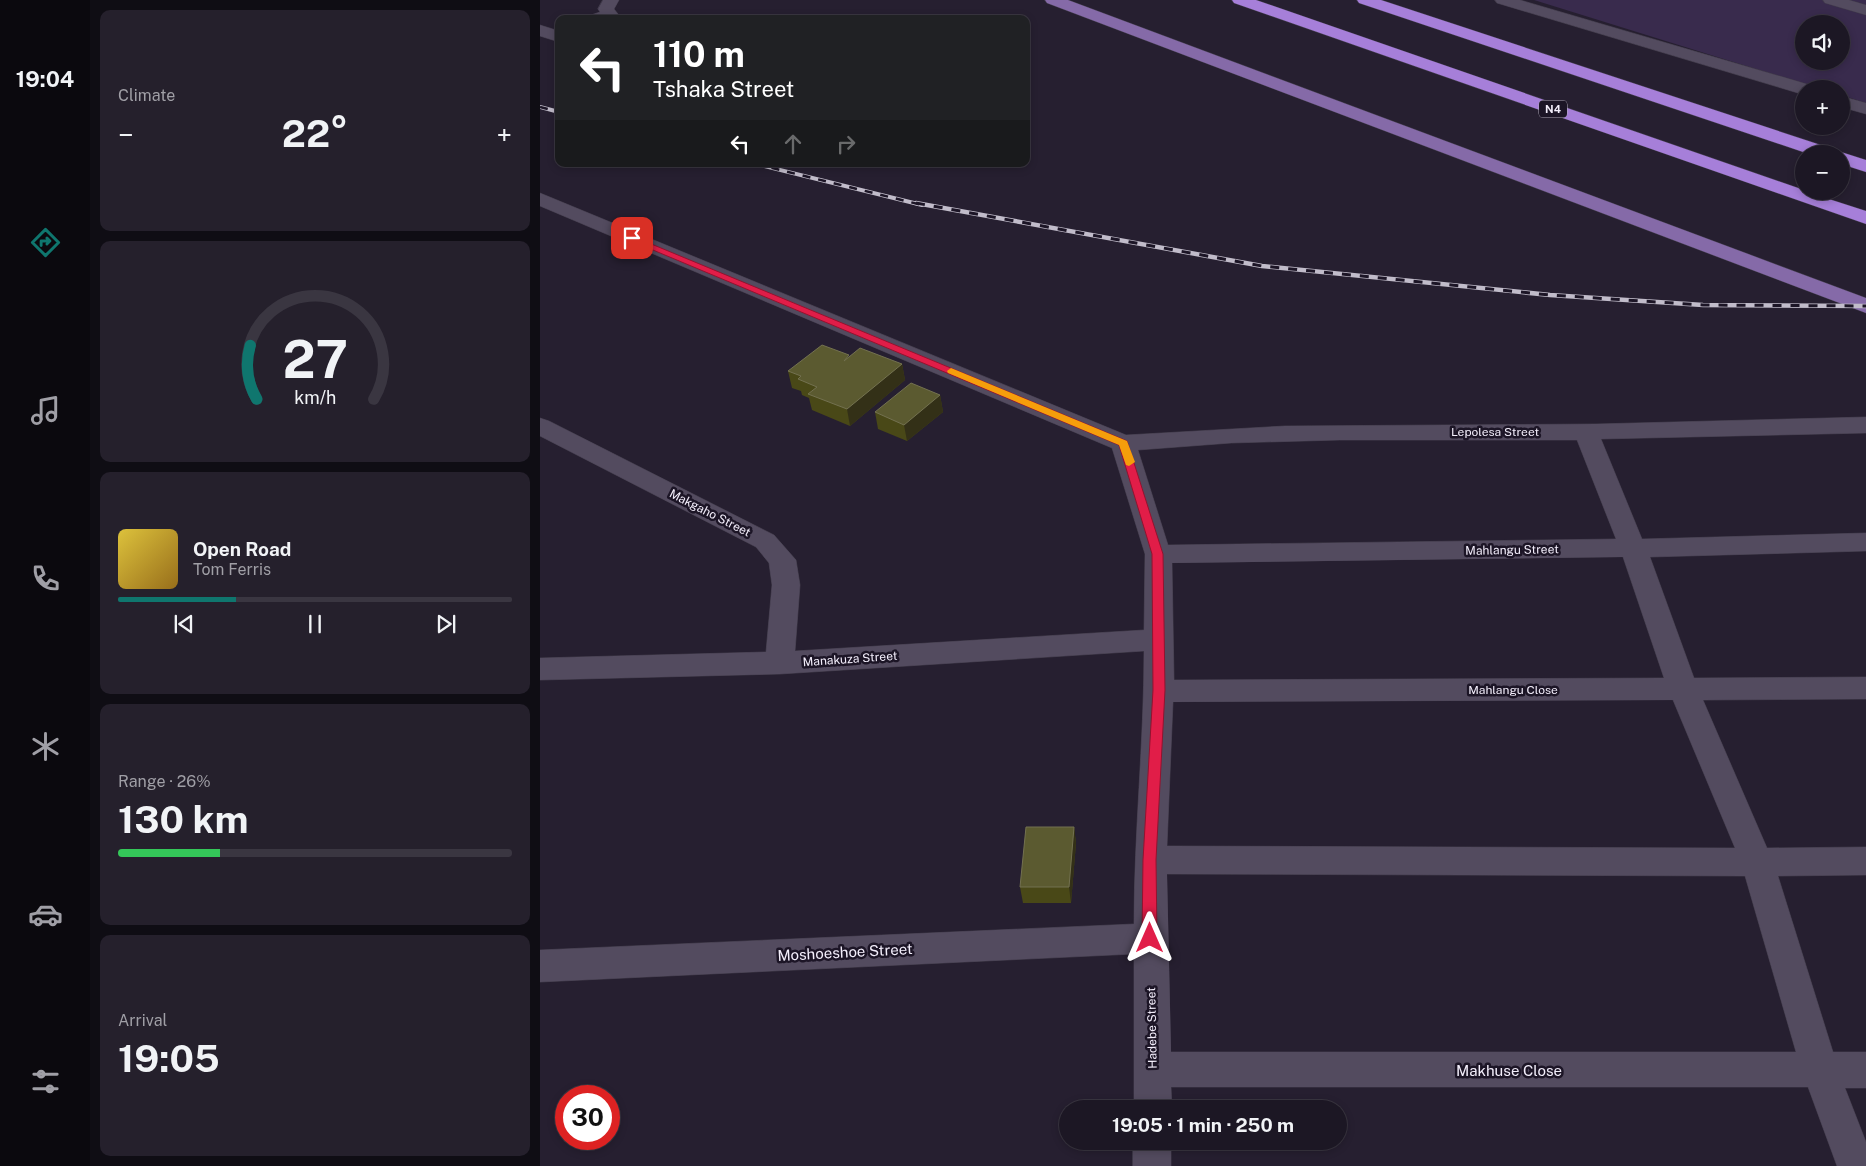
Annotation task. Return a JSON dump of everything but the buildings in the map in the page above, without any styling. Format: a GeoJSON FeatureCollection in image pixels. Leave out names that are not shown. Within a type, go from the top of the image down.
{"type":"FeatureCollection","features":[{"type":"Feature","properties":{"kind":"highway","name":"N4"},"geometry":{"type":"LineString","coordinates":[[1240,0],[1866,218]]}},
{"type":"Feature","properties":{"kind":"highway"},"geometry":{"type":"LineString","coordinates":[[1365,0],[1803,145]]}},
{"type":"Feature","properties":{"kind":"highway"},"geometry":{"type":"LineString","coordinates":[[1850,161],[1866,166]]}},
{"type":"Feature","properties":{"kind":"main road"},"geometry":{"type":"LineString","coordinates":[[1053,0],[1866,306]]}},
{"type":"Feature","properties":{"kind":"street"},"geometry":{"type":"LineString","coordinates":[[607,15],[610,14],[606,9],[611,0]]}},
{"type":"Feature","properties":{"kind":"street"},"geometry":{"type":"LineString","coordinates":[[1503,0],[1795,86]]}},
{"type":"Feature","properties":{"kind":"street"},"geometry":{"type":"LineString","coordinates":[[1831,0],[1866,10]]}},
{"type":"Feature","properties":{"kind":"street"},"geometry":{"type":"LineString","coordinates":[[1850,104],[1866,109]]}},
{"type":"Feature","properties":{"kind":"street"},"geometry":{"type":"LineString","coordinates":[[540,199],[1123,443]]}},
{"type":"Feature","properties":{"kind":"street","name":"Lepolesa Street"},"geometry":{"type":"LineString","coordinates":[[1123,443],[1185,437],[1321,432],[1586,432],[1866,425]]}},
{"type":"Feature","properties":{"kind":"street","name":"Makgaho Street"},"geometry":{"type":"LineString","coordinates":[[540,426],[765,541],[782,560],[786,585],[780,663]]}},
{"type":"Feature","properties":{"kind":"street"},"geometry":{"type":"LineString","coordinates":[[1586,432],[1632,548],[1683,690],[1757,862],[1820,1070],[1856,1166]]}},
{"type":"Feature","properties":{"kind":"street","name":"Hadebe Street"},"geometry":{"type":"LineString","coordinates":[[1123,443],[1158,554],[1159,690],[1150,860],[1153,1100]]}},
{"type":"Feature","properties":{"kind":"street","name":"Mahlangu Street"},"geometry":{"type":"LineString","coordinates":[[1158,554],[1632,548],[1866,542]]}},
{"type":"Feature","properties":{"kind":"street","name":"Manakuza Street"},"geometry":{"type":"LineString","coordinates":[[540,669],[780,663],[1159,640]]}},
{"type":"Feature","properties":{"kind":"street","name":"Mahlangu Close"},"geometry":{"type":"LineString","coordinates":[[1159,690],[1866,688]]}},
{"type":"Feature","properties":{"kind":"street"},"geometry":{"type":"LineString","coordinates":[[1150,860],[1866,861]]}},
{"type":"Feature","properties":{"kind":"street","name":"Moshoeshoe Street"},"geometry":{"type":"LineString","coordinates":[[540,966],[1150,938]]}},
{"type":"Feature","properties":{"kind":"street","name":"Makhuse Close"},"geometry":{"type":"LineString","coordinates":[[1153,1069],[1866,1070]]}},
{"type":"Feature","properties":{"kind":"street"},"geometry":{"type":"LineString","coordinates":[[1152,1150],[1152,1166]]}},
{"type":"Feature","properties":{"kind":"shaded area"},"geometry":{"type":"Polygon","coordinates":[[[1534,0],[1866,0],[1866,103],[1850,98],[1850,80],[1795,81],[1534,0]]]}},
{"type":"Feature","properties":{"kind":"railway"},"geometry":{"type":"LineString","coordinates":[[540,107],[555,111]]}},
{"type":"Feature","properties":{"kind":"railway"},"geometry":{"type":"LineString","coordinates":[[768,167],[922,205]]}},
{"type":"Feature","properties":{"kind":"railway"},"geometry":{"type":"LineString","coordinates":[[916,203],[1262,266],[1550,295],[1703,305],[1866,306]]}},
{"type":"Feature","properties":{"kind":"slow traffic"},"geometry":{"type":"LineString","coordinates":[[951,371],[1123,443],[1129,462]]}},
{"type":"Feature","properties":{"kind":"route"},"geometry":{"type":"LineString","coordinates":[[632,238],[1123,443],[1158,554],[1159,690],[1150,860],[1150,938]]}}]}
